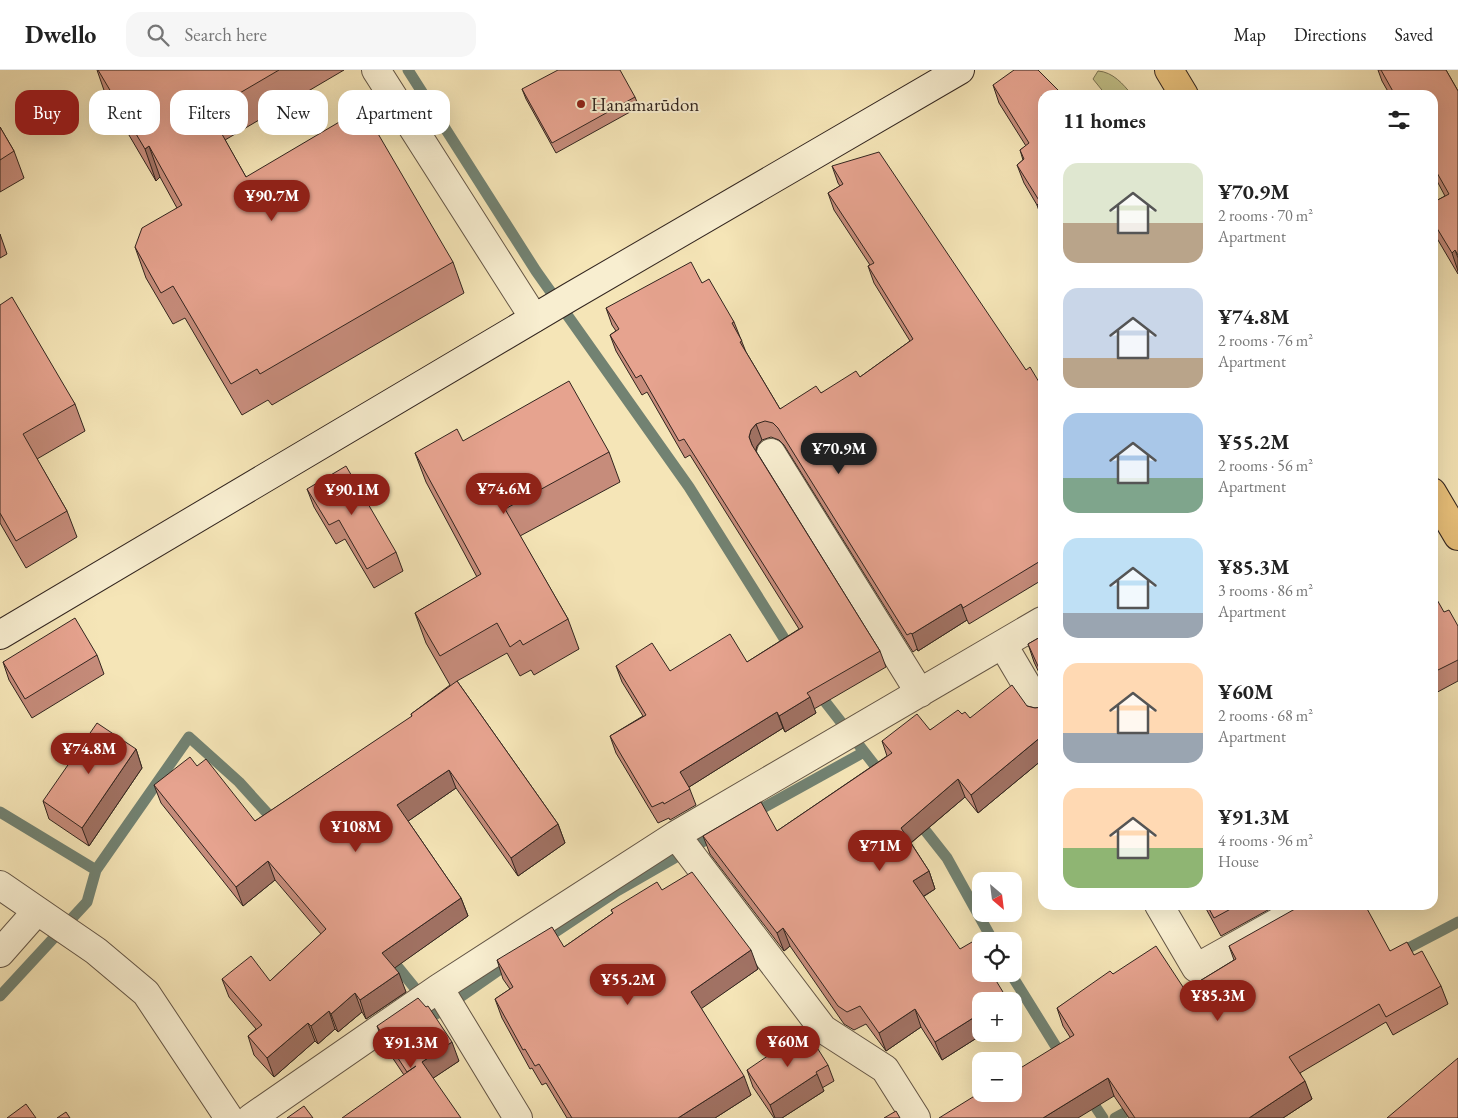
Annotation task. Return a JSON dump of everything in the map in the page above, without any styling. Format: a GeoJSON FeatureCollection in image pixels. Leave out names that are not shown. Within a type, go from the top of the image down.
{"type":"FeatureCollection","features":[{"type":"Feature","properties":{"kind":"main road"},"geometry":{"type":"LineString","coordinates":[[1169,70],[1181,90]]}},
{"type":"Feature","properties":{"kind":"main road"},"geometry":{"type":"LineString","coordinates":[[1438,502],[1458,536]]}},
{"type":"Feature","properties":{"kind":"street"},"geometry":{"type":"LineString","coordinates":[[376,70],[551,309]]}},
{"type":"Feature","properties":{"kind":"street"},"geometry":{"type":"LineString","coordinates":[[0,635],[960,70]]}},
{"type":"Feature","properties":{"kind":"street"},"geometry":{"type":"LineString","coordinates":[[771,453],[920,694]]}},
{"type":"Feature","properties":{"kind":"street"},"geometry":{"type":"LineString","coordinates":[[251,1118],[685,847],[849,736],[1038,623]]}},
{"type":"Feature","properties":{"kind":"street"},"geometry":{"type":"LineString","coordinates":[[1002,644],[1038,704]]}},
{"type":"Feature","properties":{"kind":"street"},"geometry":{"type":"LineString","coordinates":[[685,847],[823,1029],[885,1070],[916,1118]]}},
{"type":"Feature","properties":{"kind":"street"},"geometry":{"type":"LineString","coordinates":[[0,885],[96,951],[146,993],[229,1118]]}},
{"type":"Feature","properties":{"kind":"street"},"geometry":{"type":"LineString","coordinates":[[1162,910],[1196,968],[1300,910]]}},
{"type":"Feature","properties":{"kind":"street"},"geometry":{"type":"LineString","coordinates":[[0,953],[55,923]]}},
{"type":"Feature","properties":{"kind":"street"},"geometry":{"type":"LineString","coordinates":[[438,1000],[518,1118]]}},
{"type":"Feature","properties":{"kind":"shaded area"},"geometry":{"type":"Polygon","coordinates":[[[1098,71],[1103,72],[1113,76],[1127,90],[1102,90],[1093,79],[1098,71]]]}},
{"type":"Feature","properties":{"kind":"building"},"geometry":{"type":"Polygon","coordinates":[[[98,70],[279,70],[245,90],[170,90],[170,135],[222,135],[246,177],[317,135],[328,135],[328,129],[338,123],[338,135],[379,135],[453,262],[260,374],[257,369],[231,384],[173,286],[161,293],[135,247],[142,228],[182,205],[149,146],[145,149],[137,135],[160,135],[160,90],[110,90],[98,70]]]}},
{"type":"Feature","properties":{"kind":"building"},"geometry":{"type":"Polygon","coordinates":[[[558,70],[620,70],[635,97],[552,143],[522,89],[558,70]]]}},
{"type":"Feature","properties":{"kind":"building"},"geometry":{"type":"Polygon","coordinates":[[[1014,70],[1038,70],[1058,90],[1038,90],[1038,199],[1017,165],[1024,159],[1020,150],[1029,143],[993,85],[1014,70]]]}},
{"type":"Feature","properties":{"kind":"building"},"geometry":{"type":"Polygon","coordinates":[[[1381,70],[1446,70],[1458,91],[1458,255],[1455,250],[1452,253],[1438,230],[1438,200],[1449,194],[1438,175],[1438,90],[1392,90],[1381,70]]]}},
{"type":"Feature","properties":{"kind":"building"},"geometry":{"type":"Polygon","coordinates":[[[0,127],[14,151],[0,160],[0,127]]]}},
{"type":"Feature","properties":{"kind":"building"},"geometry":{"type":"Polygon","coordinates":[[[879,152],[1026,370],[1030,367],[1038,380],[1038,562],[963,608],[961,604],[912,634],[907,635],[778,428],[773,423],[765,421],[756,424],[751,430],[749,437],[752,445],[880,651],[807,693],[810,697],[779,716],[777,712],[680,772],[690,789],[664,804],[663,802],[652,807],[610,736],[646,715],[616,666],[652,643],[670,671],[730,634],[747,662],[803,627],[684,439],[679,441],[641,375],[636,378],[610,335],[619,329],[606,308],[691,262],[702,283],[709,279],[734,322],[732,323],[742,341],[740,342],[780,409],[816,386],[821,393],[856,371],[860,377],[913,339],[868,266],[874,263],[828,193],[843,184],[832,166],[879,152]]]}},
{"type":"Feature","properties":{"kind":"building"},"geometry":{"type":"Polygon","coordinates":[[[12,297],[75,404],[23,434],[67,511],[16,541],[0,513],[0,305],[12,297]]]}},
{"type":"Feature","properties":{"kind":"building"},"geometry":{"type":"Polygon","coordinates":[[[569,381],[609,452],[505,509],[568,619],[523,645],[520,640],[510,647],[497,623],[440,656],[415,613],[481,574],[415,453],[457,429],[463,441],[569,381]]]}},
{"type":"Feature","properties":{"kind":"building"},"geometry":{"type":"Polygon","coordinates":[[[346,466],[396,552],[367,569],[339,520],[329,525],[307,489],[346,466]]]}},
{"type":"Feature","properties":{"kind":"building"},"geometry":{"type":"Polygon","coordinates":[[[1438,602],[1444,612],[1449,610],[1458,626],[1458,660],[1438,670],[1438,602]]]}},
{"type":"Feature","properties":{"kind":"building"},"geometry":{"type":"Polygon","coordinates":[[[75,618],[97,655],[25,699],[3,662],[75,618]]]}},
{"type":"Feature","properties":{"kind":"building"},"geometry":{"type":"Polygon","coordinates":[[[1038,638],[1038,666],[1028,644],[1038,638]]]}},
{"type":"Feature","properties":{"kind":"building"},"geometry":{"type":"Polygon","coordinates":[[[457,681],[558,824],[511,858],[449,770],[397,805],[461,898],[382,953],[399,973],[360,1000],[355,993],[331,1014],[329,1011],[311,1026],[308,1023],[267,1058],[248,1036],[262,1025],[222,979],[251,956],[270,981],[326,929],[268,861],[236,887],[154,785],[190,757],[197,766],[206,759],[255,821],[412,716],[411,714],[457,681]]]}},
{"type":"Feature","properties":{"kind":"building"},"geometry":{"type":"Polygon","coordinates":[[[1012,685],[1027,706],[1038,708],[1038,739],[971,795],[958,779],[901,828],[929,871],[913,881],[960,949],[972,942],[972,982],[997,982],[1003,992],[972,992],[972,1019],[935,1042],[915,1009],[879,1033],[860,1006],[847,1012],[838,1006],[783,928],[777,933],[703,836],[761,802],[777,831],[892,753],[882,741],[917,714],[930,730],[958,710],[962,714],[965,712],[970,718],[1012,685]]]}},
{"type":"Feature","properties":{"kind":"building"},"geometry":{"type":"Polygon","coordinates":[[[97,723],[136,749],[82,828],[43,801],[97,723]]]}},
{"type":"Feature","properties":{"kind":"building"},"geometry":{"type":"Polygon","coordinates":[[[692,872],[751,950],[691,992],[744,1076],[678,1118],[572,1118],[539,1064],[535,1066],[525,1049],[523,1050],[495,999],[513,987],[497,960],[552,927],[564,947],[613,913],[611,910],[657,882],[662,890],[692,872]]]}},
{"type":"Feature","properties":{"kind":"building"},"geometry":{"type":"Polygon","coordinates":[[[1210,910],[1229,910],[1214,918],[1210,910]]]}},
{"type":"Feature","properties":{"kind":"building"},"geometry":{"type":"Polygon","coordinates":[[[1293,910],[1368,910],[1390,951],[1407,942],[1414,955],[1422,951],[1441,986],[1386,1017],[1379,1004],[1289,1057],[1305,1081],[1249,1118],[1135,1118],[1108,1078],[1043,1118],[939,1118],[972,1098],[972,1102],[1022,1102],[1022,1067],[1074,1035],[1057,1008],[1110,971],[1113,974],[1156,946],[1185,990],[1236,959],[1229,946],[1293,910]]]}},
{"type":"Feature","properties":{"kind":"building"},"geometry":{"type":"Polygon","coordinates":[[[418,998],[426,1007],[428,1006],[452,1042],[422,1062],[461,1118],[342,1118],[416,1066],[407,1072],[377,1026],[418,998]]]}},
{"type":"Feature","properties":{"kind":"building"},"geometry":{"type":"Polygon","coordinates":[[[806,1030],[828,1065],[770,1105],[747,1070],[806,1030]]]}},
{"type":"Feature","properties":{"kind":"building"},"geometry":{"type":"Polygon","coordinates":[[[1458,1058],[1458,1118],[1387,1118],[1458,1058]]]}},
{"type":"Feature","properties":{"kind":"building"},"geometry":{"type":"Polygon","coordinates":[[[26,1104],[36,1118],[7,1118],[26,1104]]]}},
{"type":"Feature","properties":{"kind":"building"},"geometry":{"type":"Polygon","coordinates":[[[304,1106],[313,1118],[287,1118],[304,1106]]]}},
{"type":"Feature","properties":{"kind":"building"},"geometry":{"type":"Polygon","coordinates":[[[896,1111],[900,1118],[884,1118],[896,1111]]]}},
{"type":"Feature","properties":{"kind":"building"},"geometry":{"type":"Polygon","coordinates":[[[66,1112],[70,1118],[57,1118],[66,1112]]]}},
{"type":"Feature","properties":{"kind":"waterway"},"geometry":{"type":"LineString","coordinates":[[408,70],[536,271],[689,487],[792,651]]}},
{"type":"Feature","properties":{"kind":"waterway"},"geometry":{"type":"LineString","coordinates":[[816,690],[883,776]]}},
{"type":"Feature","properties":{"kind":"waterway"},"geometry":{"type":"LineString","coordinates":[[0,996],[87,902],[96,870],[189,737],[239,782],[277,824]]}},
{"type":"Feature","properties":{"kind":"waterway"},"geometry":{"type":"LineString","coordinates":[[752,814],[864,752]]}},
{"type":"Feature","properties":{"kind":"waterway"},"geometry":{"type":"LineString","coordinates":[[0,812],[96,870]]}},
{"type":"Feature","properties":{"kind":"waterway"},"geometry":{"type":"LineString","coordinates":[[917,820],[947,858],[988,932]]}},
{"type":"Feature","properties":{"kind":"waterway"},"geometry":{"type":"LineString","coordinates":[[542,941],[617,891],[718,833]]}},
{"type":"Feature","properties":{"kind":"waterway"},"geometry":{"type":"LineString","coordinates":[[1397,954],[1458,922]]}},
{"type":"Feature","properties":{"kind":"waterway"},"geometry":{"type":"LineString","coordinates":[[388,955],[436,1014],[512,961]]}},
{"type":"Feature","properties":{"kind":"waterway"},"geometry":{"type":"LineString","coordinates":[[1016,982],[1063,1058]]}},
{"type":"Feature","properties":{"kind":"waterway"},"geometry":{"type":"LineString","coordinates":[[1087,1094],[1103,1118]]}},
{"type":"Feature","properties":{"kind":"waterway"},"geometry":{"type":"LineString","coordinates":[[1115,1118],[1137,1106]]}},
{"type":"Feature","properties":{"kind":"place","name":"Hanamarūdon"},"geometry":{"type":"Point","coordinates":[581,104]}}]}
